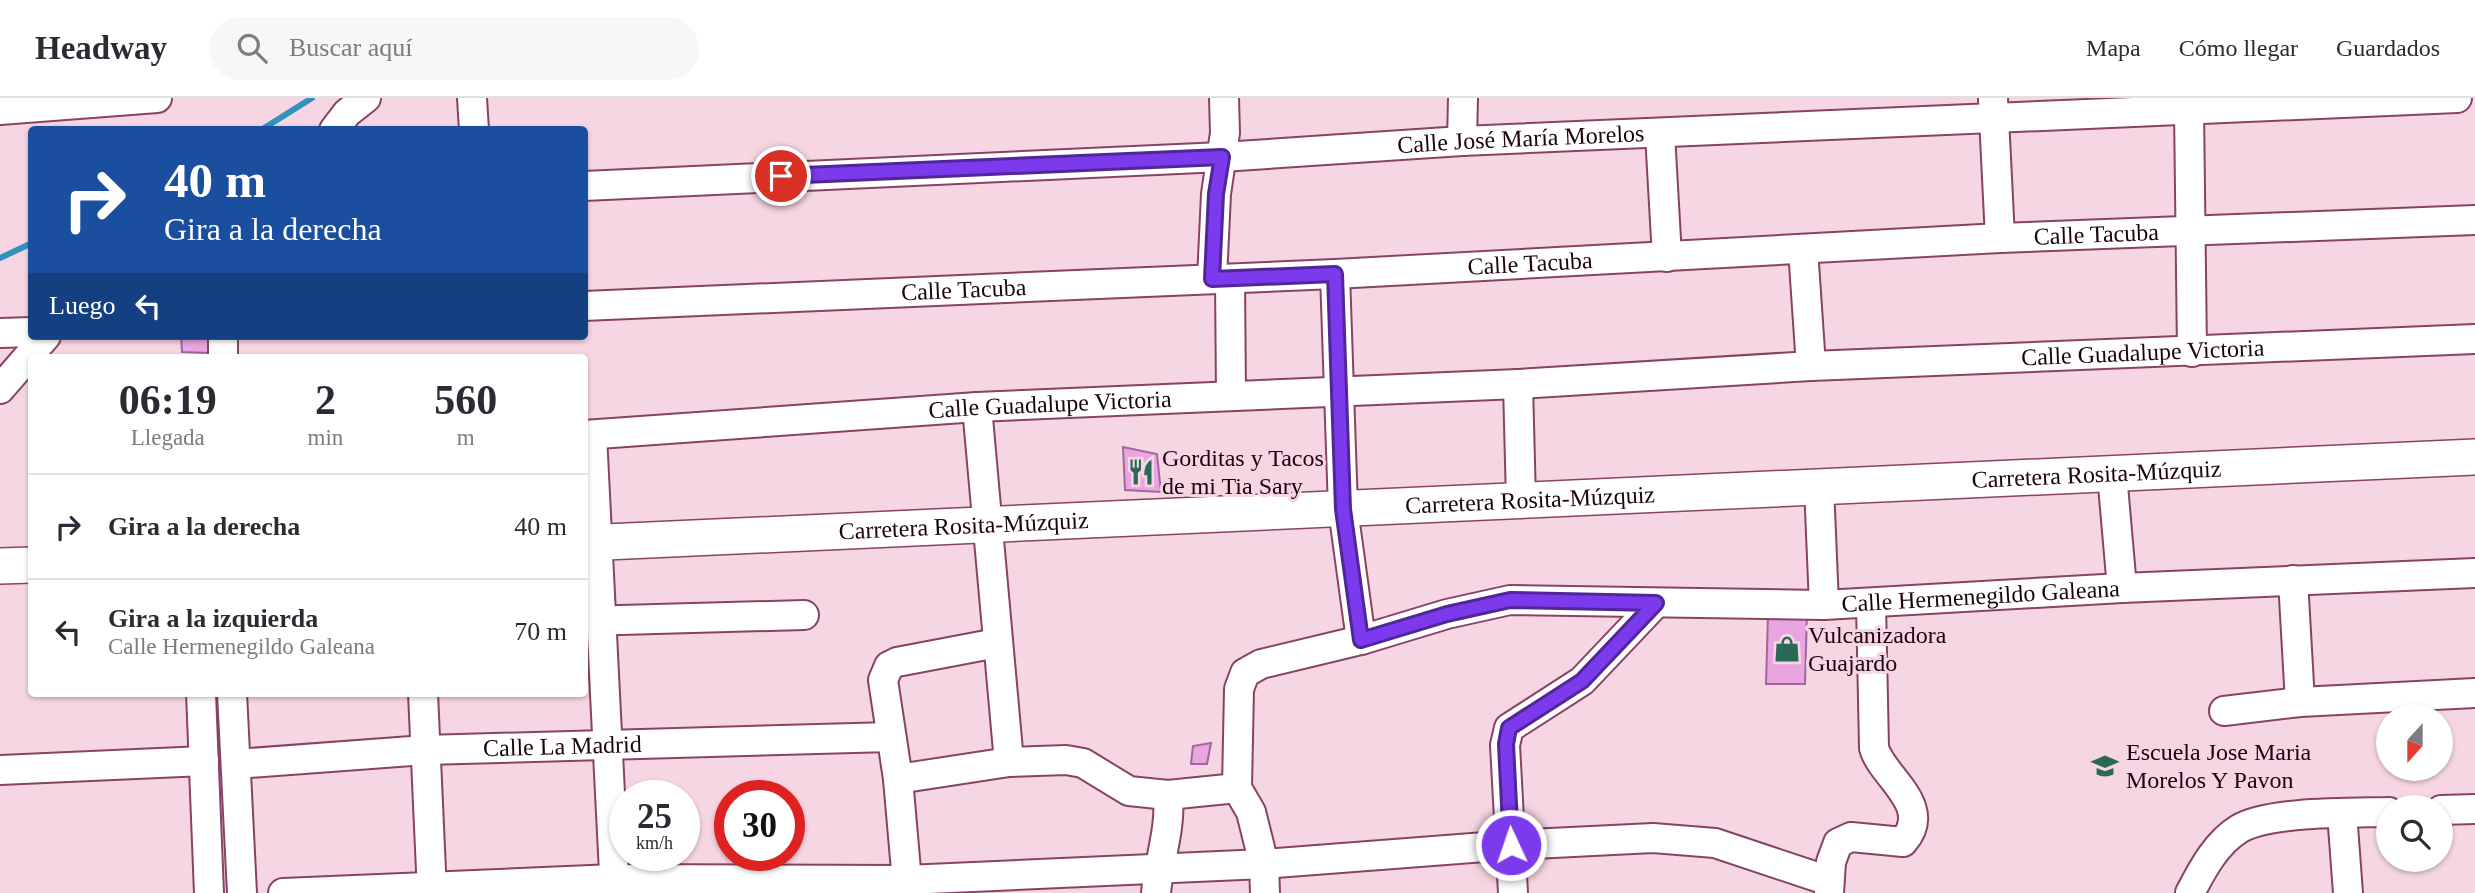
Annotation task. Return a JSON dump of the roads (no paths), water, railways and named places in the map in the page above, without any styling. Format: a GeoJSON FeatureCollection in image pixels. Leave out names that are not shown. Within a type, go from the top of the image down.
{"type":"FeatureCollection","features":[{"type":"Feature","properties":{"kind":"main road","name":"Carretera Rosita-Múzquiz"},"geometry":{"type":"LineString","coordinates":[[592,542],[2475,457]]}},
{"type":"Feature","properties":{"kind":"main road"},"geometry":{"type":"LineString","coordinates":[[0,566],[28,565]]}},
{"type":"Feature","properties":{"kind":"street"},"geometry":{"type":"LineString","coordinates":[[0,110],[157,98]]}},
{"type":"Feature","properties":{"kind":"street"},"geometry":{"type":"LineString","coordinates":[[337,126],[347,113],[366,98]]}},
{"type":"Feature","properties":{"kind":"street"},"geometry":{"type":"LineString","coordinates":[[472,98],[474,126]]}},
{"type":"Feature","properties":{"kind":"street"},"geometry":{"type":"LineString","coordinates":[[1224,98],[1222,157],[1216,194],[1231,396]]}},
{"type":"Feature","properties":{"kind":"street"},"geometry":{"type":"LineString","coordinates":[[1462,98],[1462,141]]}},
{"type":"Feature","properties":{"kind":"street","name":"Calle José María Morelos"},"geometry":{"type":"LineString","coordinates":[[588,186],[1222,157],[1462,141],[1660,134],[1993,108],[2189,109],[2457,98]]}},
{"type":"Feature","properties":{"kind":"street"},"geometry":{"type":"LineString","coordinates":[[1993,108],[2000,238]]}},
{"type":"Feature","properties":{"kind":"street"},"geometry":{"type":"LineString","coordinates":[[2189,109],[2192,352]]}},
{"type":"Feature","properties":{"kind":"street"},"geometry":{"type":"LineString","coordinates":[[1660,134],[1667,257]]}},
{"type":"Feature","properties":{"kind":"street","name":"Calle Tacuba"},"geometry":{"type":"LineString","coordinates":[[588,306],[1335,274],[2000,238],[2475,220]]}},
{"type":"Feature","properties":{"kind":"street"},"geometry":{"type":"LineString","coordinates":[[1803,249],[1811,366]]}},
{"type":"Feature","properties":{"kind":"street"},"geometry":{"type":"LineString","coordinates":[[1335,274],[1343,509],[1361,640]]}},
{"type":"Feature","properties":{"kind":"street"},"geometry":{"type":"LineString","coordinates":[[0,333],[28,332]]}},
{"type":"Feature","properties":{"kind":"street","name":"Calle Guadalupe Victoria"},"geometry":{"type":"LineString","coordinates":[[588,435],[977,407],[1518,384],[1811,366],[2475,339]]}},
{"type":"Feature","properties":{"kind":"street"},"geometry":{"type":"LineString","coordinates":[[30,354],[43,340]]}},
{"type":"Feature","properties":{"kind":"street"},"geometry":{"type":"LineString","coordinates":[[0,389],[28,357]]}},
{"type":"Feature","properties":{"kind":"street"},"geometry":{"type":"LineString","coordinates":[[1518,384],[1521,501]]}},
{"type":"Feature","properties":{"kind":"street"},"geometry":{"type":"LineString","coordinates":[[977,407],[1010,762]]}},
{"type":"Feature","properties":{"kind":"street"},"geometry":{"type":"LineString","coordinates":[[588,435],[594,621],[609,745],[615,886]]}},
{"type":"Feature","properties":{"kind":"street"},"geometry":{"type":"LineString","coordinates":[[2112,474],[2122,588]]}},
{"type":"Feature","properties":{"kind":"street"},"geometry":{"type":"LineString","coordinates":[[1819,486],[1824,605]]}},
{"type":"Feature","properties":{"kind":"street","name":"Calle Hermenegildo Galeana"},"geometry":{"type":"LineString","coordinates":[[1237,789],[1239,689],[1245,673],[1261,664],[1361,640],[1447,614],[1510,600],[1871,604],[2122,588],[2475,573]]}},
{"type":"Feature","properties":{"kind":"street"},"geometry":{"type":"LineString","coordinates":[[2293,580],[2300,702]]}},
{"type":"Feature","properties":{"kind":"street"},"geometry":{"type":"LineString","coordinates":[[1513,893],[1506,744],[1509,728],[1582,681],[1656,603]]}},
{"type":"Feature","properties":{"kind":"street"},"geometry":{"type":"LineString","coordinates":[[282,893],[615,886],[907,886],[1157,881],[1264,864],[1511,845],[1653,838],[1688,840],[1742,850],[1829,887],[1834,852],[1846,838],[1903,842],[1910,827],[1910,802],[1904,790],[1876,758],[1874,748],[1871,604]]}},
{"type":"Feature","properties":{"kind":"street"},"geometry":{"type":"LineString","coordinates":[[594,621],[804,615]]}},
{"type":"Feature","properties":{"kind":"street"},"geometry":{"type":"LineString","coordinates":[[907,886],[898,779],[883,680],[889,666],[997,643]]}},
{"type":"Feature","properties":{"kind":"street"},"geometry":{"type":"LineString","coordinates":[[2224,711],[2300,702],[2475,693]]}},
{"type":"Feature","properties":{"kind":"street"},"geometry":{"type":"LineString","coordinates":[[201,697],[209,893]]}},
{"type":"Feature","properties":{"kind":"street"},"geometry":{"type":"LineString","coordinates":[[232,697],[242,893]]}},
{"type":"Feature","properties":{"kind":"street"},"geometry":{"type":"LineString","coordinates":[[423,697],[432,891]]}},
{"type":"Feature","properties":{"kind":"street","name":"Calle La Madrid"},"geometry":{"type":"LineString","coordinates":[[236,764],[425,750],[891,737]]}},
{"type":"Feature","properties":{"kind":"street"},"geometry":{"type":"LineString","coordinates":[[898,779],[1010,762],[1074,760],[1129,791],[1168,795],[1237,789],[1248,803],[1264,864],[1265,893]]}},
{"type":"Feature","properties":{"kind":"street"},"geometry":{"type":"LineString","coordinates":[[0,770],[204,761]]}},
{"type":"Feature","properties":{"kind":"street"},"geometry":{"type":"LineString","coordinates":[[1157,881],[1169,831],[1168,795]]}},
{"type":"Feature","properties":{"kind":"street"},"geometry":{"type":"LineString","coordinates":[[2453,810],[2475,809]]}},
{"type":"Feature","properties":{"kind":"street"},"geometry":{"type":"LineString","coordinates":[[2190,893],[2212,856],[2226,838],[2241,827],[2272,819],[2376,812]]}},
{"type":"Feature","properties":{"kind":"street"},"geometry":{"type":"LineString","coordinates":[[2342,813],[2348,893]]}},
{"type":"Feature","properties":{"kind":"waterway"},"geometry":{"type":"LineString","coordinates":[[267,126],[312,98]]}},
{"type":"Feature","properties":{"kind":"waterway"},"geometry":{"type":"LineString","coordinates":[[0,258],[28,245]]}},
{"type":"Feature","properties":{"kind":"place","name":"Gorditas y Tacos de mi Tia Sary"},"geometry":{"type":"Point","coordinates":[1141,472]}},
{"type":"Feature","properties":{"kind":"place","name":"Vulcanizadora Guajardo"},"geometry":{"type":"Point","coordinates":[1787,649]}},
{"type":"Feature","properties":{"kind":"place","name":"Escuela Jose Maria Morelos Y Pavon"},"geometry":{"type":"Point","coordinates":[2105,766]}}]}
